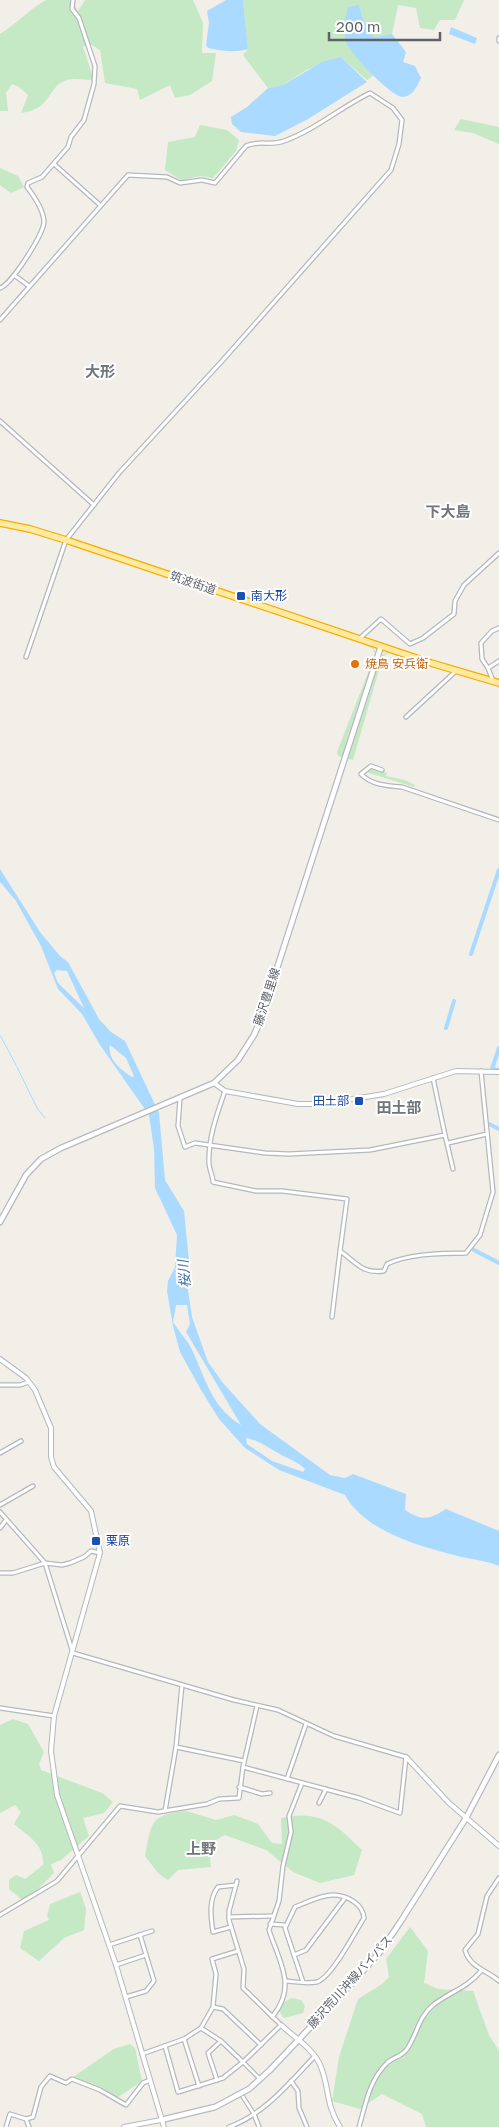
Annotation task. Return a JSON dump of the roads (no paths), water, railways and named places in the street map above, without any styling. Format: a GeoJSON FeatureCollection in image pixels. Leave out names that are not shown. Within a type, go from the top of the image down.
{"type":"FeatureCollection","features":[{"type":"Feature","properties":{"kind":"highway","name":"筑波街道"},"geometry":{"type":"LineString","coordinates":[[0,524],[30,529],[66,540],[359,639],[496,682]]}},
{"type":"Feature","properties":{"kind":"main road","name":"藤沢豊里線"},"geometry":{"type":"LineString","coordinates":[[0,1222],[19,1185],[32,1168],[46,1156],[74,1142],[179,1099],[214,1082],[238,1060],[254,1035],[381,646]]}},
{"type":"Feature","properties":{"kind":"main road","name":"藤沢荒川沖線バイパス"},"geometry":{"type":"LineString","coordinates":[[160,2120],[215,2107],[241,2094],[260,2080],[380,1952],[466,1818],[499,1755]]}},
{"type":"Feature","properties":{"kind":"street"},"geometry":{"type":"LineString","coordinates":[[0,288],[7,285],[43,228],[43,215],[27,187],[28,183],[42,177],[54,164],[84,120],[96,76],[95,66],[79,18],[72,9],[73,0]]}},
{"type":"Feature","properties":{"kind":"street"},"geometry":{"type":"LineString","coordinates":[[0,320],[128,175],[167,177],[180,183],[202,180],[215,183],[246,146],[252,143],[277,143],[303,133],[344,106],[370,93],[393,108],[402,120],[399,144],[391,170],[209,375],[119,473],[66,540],[26,657]]}},
{"type":"Feature","properties":{"kind":"street"},"geometry":{"type":"LineString","coordinates":[[54,164],[100,205]]}},
{"type":"Feature","properties":{"kind":"street"},"geometry":{"type":"LineString","coordinates":[[14,275],[29,286]]}},
{"type":"Feature","properties":{"kind":"street"},"geometry":{"type":"LineString","coordinates":[[0,421],[94,504]]}},
{"type":"Feature","properties":{"kind":"street"},"geometry":{"type":"LineString","coordinates":[[359,639],[381,619],[410,644],[423,638],[454,614],[455,601],[464,585],[499,553]]}},
{"type":"Feature","properties":{"kind":"street"},"geometry":{"type":"LineString","coordinates":[[496,682],[482,659],[481,643],[499,628]]}},
{"type":"Feature","properties":{"kind":"street"},"geometry":{"type":"LineString","coordinates":[[488,668],[499,661]]}},
{"type":"Feature","properties":{"kind":"street"},"geometry":{"type":"LineString","coordinates":[[406,717],[456,671]]}},
{"type":"Feature","properties":{"kind":"street"},"geometry":{"type":"LineString","coordinates":[[382,770],[371,766],[361,774],[367,780],[386,786],[402,787],[499,820]]}},
{"type":"Feature","properties":{"kind":"street"},"geometry":{"type":"LineString","coordinates":[[214,1082],[225,1091],[298,1104],[322,1104],[384,1094],[456,1071],[499,1072]]}},
{"type":"Feature","properties":{"kind":"street"},"geometry":{"type":"LineString","coordinates":[[340,1251],[364,1270],[374,1272],[384,1271],[387,1264],[393,1261],[425,1254],[466,1253],[480,1235],[493,1192],[481,1071]]}},
{"type":"Feature","properties":{"kind":"street"},"geometry":{"type":"LineString","coordinates":[[433,1077],[453,1170]]}},
{"type":"Feature","properties":{"kind":"street"},"geometry":{"type":"LineString","coordinates":[[225,1091],[216,1116],[210,1145],[209,1166],[214,1182],[256,1191],[282,1191],[346,1199],[332,1317]]}},
{"type":"Feature","properties":{"kind":"street"},"geometry":{"type":"LineString","coordinates":[[179,1099],[178,1126],[185,1147],[195,1143],[265,1153],[289,1154],[370,1150],[445,1135]]}},
{"type":"Feature","properties":{"kind":"street"},"geometry":{"type":"LineString","coordinates":[[448,1143],[487,1134]]}},
{"type":"Feature","properties":{"kind":"street"},"geometry":{"type":"LineString","coordinates":[[0,1358],[29,1382],[50,1423],[51,1457],[54,1467],[91,1511],[100,1553],[54,1716],[52,1738],[53,1775],[126,1997],[150,2080],[160,2127]]}},
{"type":"Feature","properties":{"kind":"street"},"geometry":{"type":"LineString","coordinates":[[0,1385],[20,1385],[29,1382]]}},
{"type":"Feature","properties":{"kind":"street"},"geometry":{"type":"LineString","coordinates":[[0,1453],[21,1441]]}},
{"type":"Feature","properties":{"kind":"street"},"geometry":{"type":"LineString","coordinates":[[0,1505],[33,1486]]}},
{"type":"Feature","properties":{"kind":"street"},"geometry":{"type":"LineString","coordinates":[[0,1512],[45,1563],[73,1653]]}},
{"type":"Feature","properties":{"kind":"street"},"geometry":{"type":"LineString","coordinates":[[0,1528],[6,1520]]}},
{"type":"Feature","properties":{"kind":"street"},"geometry":{"type":"LineString","coordinates":[[0,1572],[13,1573],[45,1563],[62,1565],[84,1557],[91,1551],[100,1553]]}},
{"type":"Feature","properties":{"kind":"street"},"geometry":{"type":"LineString","coordinates":[[73,1653],[257,1706],[278,1710],[334,1736],[406,1757],[466,1818],[499,1846]]}},
{"type":"Feature","properties":{"kind":"street"},"geometry":{"type":"LineString","coordinates":[[165,1811],[176,1747],[182,1685]]}},
{"type":"Feature","properties":{"kind":"street"},"geometry":{"type":"LineString","coordinates":[[0,1915],[57,1881],[120,1806],[150,1812],[165,1811],[207,1804],[219,1799],[238,1798],[244,1761],[257,1706]]}},
{"type":"Feature","properties":{"kind":"street"},"geometry":{"type":"LineString","coordinates":[[0,1708],[54,1716]]}},
{"type":"Feature","properties":{"kind":"street"},"geometry":{"type":"LineString","coordinates":[[287,1779],[306,1724]]}},
{"type":"Feature","properties":{"kind":"street"},"geometry":{"type":"LineString","coordinates":[[176,1747],[244,1761]]}},
{"type":"Feature","properties":{"kind":"street"},"geometry":{"type":"LineString","coordinates":[[243,1767],[326,1788],[400,1813],[406,1757]]}},
{"type":"Feature","properties":{"kind":"street"},"geometry":{"type":"LineString","coordinates":[[272,2016],[281,2006],[285,1997],[286,1981],[269,1930],[272,1916],[279,1901],[282,1866],[291,1832],[289,1816],[302,1783]]}},
{"type":"Feature","properties":{"kind":"street"},"geometry":{"type":"LineString","coordinates":[[239,1787],[262,1794],[270,1793]]}},
{"type":"Feature","properties":{"kind":"street"},"geometry":{"type":"LineString","coordinates":[[319,1803],[326,1788]]}},
{"type":"Feature","properties":{"kind":"street"},"geometry":{"type":"LineString","coordinates":[[499,1878],[487,1896],[478,1934],[465,1950],[470,1961],[499,1981]]}},
{"type":"Feature","properties":{"kind":"street"},"geometry":{"type":"LineString","coordinates":[[231,1927],[213,1932],[210,1913],[214,1892],[218,1887],[237,1883],[229,1917],[244,1969],[243,1988],[315,2056],[321,2067],[327,2101],[340,2127]]}},
{"type":"Feature","properties":{"kind":"street"},"geometry":{"type":"LineString","coordinates":[[286,1981],[303,1982],[318,1982],[323,1979],[364,1918],[360,1906],[354,1901],[334,1894],[295,1907],[285,1925],[303,1982]]}},
{"type":"Feature","properties":{"kind":"street"},"geometry":{"type":"LineString","coordinates":[[294,1955],[306,1950],[344,1898]]}},
{"type":"Feature","properties":{"kind":"street"},"geometry":{"type":"LineString","coordinates":[[229,1917],[272,1916]]}},
{"type":"Feature","properties":{"kind":"street"},"geometry":{"type":"LineString","coordinates":[[270,1924],[285,1925]]}},
{"type":"Feature","properties":{"kind":"street"},"geometry":{"type":"LineString","coordinates":[[109,1946],[152,1931]]}},
{"type":"Feature","properties":{"kind":"street"},"geometry":{"type":"LineString","coordinates":[[126,1997],[146,1991],[154,1981],[140,1935]]}},
{"type":"Feature","properties":{"kind":"street"},"geometry":{"type":"LineString","coordinates":[[142,2054],[184,2039],[202,2028],[213,2007],[216,1974],[212,1959],[238,1951]]}},
{"type":"Feature","properties":{"kind":"street"},"geometry":{"type":"LineString","coordinates":[[116,1965],[146,1955]]}},
{"type":"Feature","properties":{"kind":"street"},"geometry":{"type":"LineString","coordinates":[[359,2127],[369,2089],[378,2072],[390,2060],[407,2050],[421,2020],[433,2006],[459,1991],[481,1970]]}},
{"type":"Feature","properties":{"kind":"street"},"geometry":{"type":"LineString","coordinates":[[213,2007],[223,2009],[261,2045]]}},
{"type":"Feature","properties":{"kind":"street"},"geometry":{"type":"LineString","coordinates":[[165,2046],[178,2092],[223,2078],[243,2062],[281,2025]]}},
{"type":"Feature","properties":{"kind":"street"},"geometry":{"type":"LineString","coordinates":[[202,2028],[221,2041],[258,2077]]}},
{"type":"Feature","properties":{"kind":"street"},"geometry":{"type":"LineString","coordinates":[[184,2039],[199,2086]]}},
{"type":"Feature","properties":{"kind":"street"},"geometry":{"type":"LineString","coordinates":[[217,2080],[208,2053],[221,2041]]}},
{"type":"Feature","properties":{"kind":"street"},"geometry":{"type":"LineString","coordinates":[[229,2127],[254,2114],[273,2100],[315,2056]]}},
{"type":"Feature","properties":{"kind":"street"},"geometry":{"type":"LineString","coordinates":[[6,2127],[10,2114],[26,2119],[33,2117],[42,2088],[50,2076],[66,2083],[72,2079],[100,2090],[126,2105],[144,2083],[150,2080]]}},
{"type":"Feature","properties":{"kind":"street"},"geometry":{"type":"LineString","coordinates":[[291,2081],[298,2092],[299,2108],[307,2127]]}},
{"type":"Feature","properties":{"kind":"street"},"geometry":{"type":"LineString","coordinates":[[243,2097],[254,2114],[259,2127]]}},
{"type":"Feature","properties":{"kind":"street"},"geometry":{"type":"LineString","coordinates":[[26,2119],[29,2127]]}},
{"type":"Feature","properties":{"kind":"street"},"geometry":{"type":"LineString","coordinates":[[124,2127],[160,2120]]}},
{"type":"Feature","properties":{"kind":"street"},"geometry":{"type":"LineString","coordinates":[[160,2120],[164,2127]]}},
{"type":"Feature","properties":{"kind":"water"},"geometry":{"type":"Polygon","coordinates":[[[226,0],[243,0],[248,49],[223,51],[208,48],[206,45],[209,23],[207,11],[226,0]]]}},
{"type":"Feature","properties":{"kind":"water"},"geometry":{"type":"Polygon","coordinates":[[[359,5],[364,22],[374,37],[392,34],[406,52],[403,62],[415,66],[421,78],[409,95],[403,97],[389,90],[354,55],[346,42],[345,24],[348,7],[359,5]]]}},
{"type":"Feature","properties":{"kind":"water"},"geometry":{"type":"Polygon","coordinates":[[[451,27],[477,38],[475,44],[449,34],[451,27]]]}},
{"type":"Feature","properties":{"kind":"water"},"geometry":{"type":"Polygon","coordinates":[[[341,57],[367,82],[308,119],[275,136],[241,132],[232,124],[231,117],[247,107],[268,88],[283,85],[322,62],[341,57]]]}},
{"type":"Feature","properties":{"kind":"water","name":"桜川"},"geometry":{"type":"Polygon","coordinates":[[[0,869],[40,932],[60,956],[68,962],[99,1019],[111,1032],[125,1041],[159,1113],[165,1180],[184,1211],[189,1261],[186,1277],[192,1317],[208,1362],[223,1383],[260,1424],[330,1475],[345,1478],[353,1474],[406,1494],[405,1510],[416,1516],[426,1518],[446,1509],[499,1531],[499,1566],[454,1555],[393,1535],[365,1518],[354,1508],[345,1495],[279,1470],[245,1448],[219,1419],[180,1352],[173,1326],[167,1291],[168,1281],[175,1267],[177,1235],[155,1188],[154,1149],[149,1115],[100,1045],[82,1014],[58,989],[41,946],[16,901],[0,882],[0,869]],[[57,970],[54,973],[58,983],[84,1008],[67,971],[57,970]],[[110,1045],[110,1050],[116,1064],[132,1077],[134,1076],[126,1058],[110,1045]],[[176,1305],[173,1322],[195,1355],[215,1399],[230,1417],[241,1425],[186,1332],[190,1324],[187,1305],[176,1305]],[[246,1438],[247,1444],[272,1461],[303,1472],[305,1469],[259,1442],[246,1438]]]}},
{"type":"Feature","properties":{"kind":"waterway"},"geometry":{"type":"LineString","coordinates":[[471,954],[499,870]]}},
{"type":"Feature","properties":{"kind":"waterway"},"geometry":{"type":"LineString","coordinates":[[446,1028],[454,1001]]}},
{"type":"Feature","properties":{"kind":"waterway"},"geometry":{"type":"LineString","coordinates":[[0,1035],[16,1065]]}},
{"type":"Feature","properties":{"kind":"waterway"},"geometry":{"type":"LineString","coordinates":[[499,1048],[492,1069],[499,1070]]}},
{"type":"Feature","properties":{"kind":"waterway"},"geometry":{"type":"LineString","coordinates":[[17,1067],[37,1108],[45,1118]]}},
{"type":"Feature","properties":{"kind":"waterway"},"geometry":{"type":"LineString","coordinates":[[489,1124],[499,1129]]}},
{"type":"Feature","properties":{"kind":"waterway"},"geometry":{"type":"LineString","coordinates":[[474,1250],[499,1263]]}},
{"type":"Feature","properties":{"kind":"place","name":"南大形"},"geometry":{"type":"Point","coordinates":[241,596]}},
{"type":"Feature","properties":{"kind":"place","name":"焼鳥 安兵衛"},"geometry":{"type":"Point","coordinates":[355,664]}},
{"type":"Feature","properties":{"kind":"place","name":"田土部"},"geometry":{"type":"Point","coordinates":[359,1101]}},
{"type":"Feature","properties":{"kind":"place","name":"栗原"},"geometry":{"type":"Point","coordinates":[96,1541]}},
{"type":"Feature","properties":{"kind":"district","name":"大形"},"geometry":{"type":"Point","coordinates":[100,372]}},
{"type":"Feature","properties":{"kind":"district","name":"下大島"},"geometry":{"type":"Point","coordinates":[448,512]}},
{"type":"Feature","properties":{"kind":"district","name":"田土部"},"geometry":{"type":"Point","coordinates":[399,1108]}},
{"type":"Feature","properties":{"kind":"district","name":"上野"},"geometry":{"type":"Point","coordinates":[201,1849]}}]}
